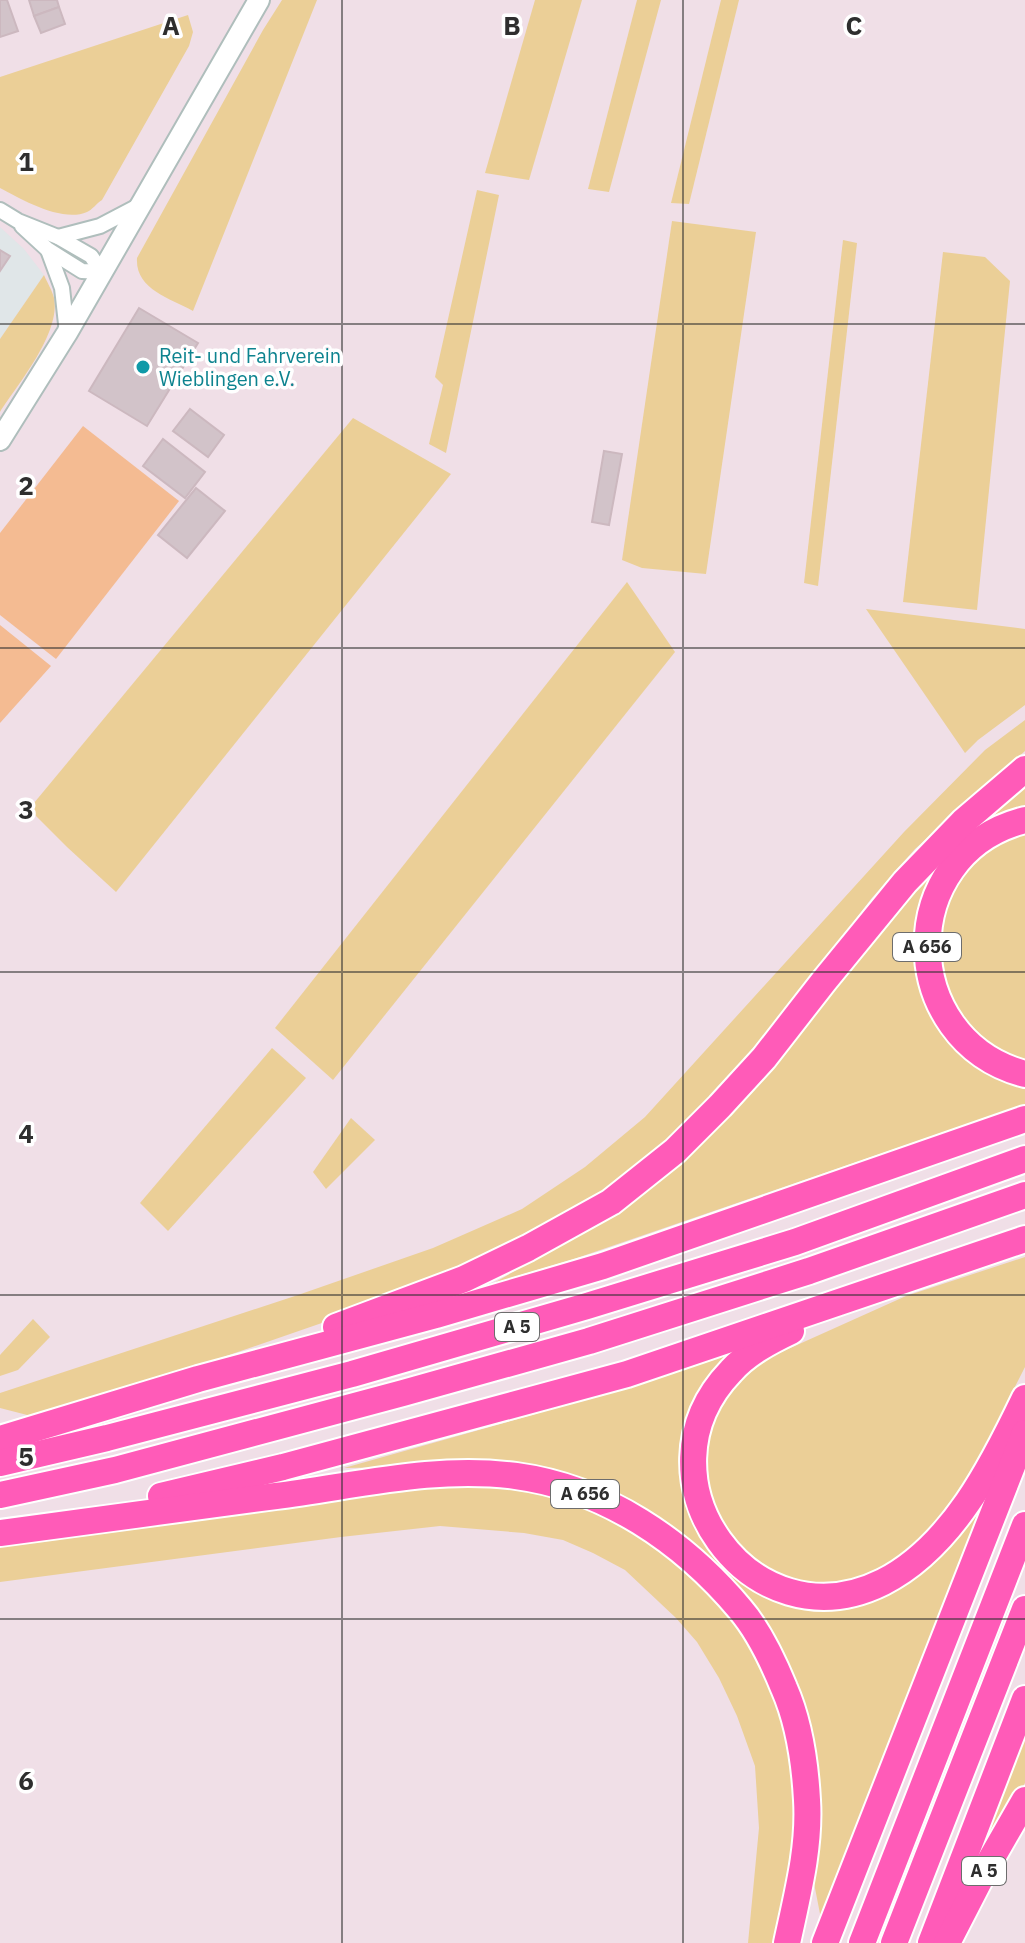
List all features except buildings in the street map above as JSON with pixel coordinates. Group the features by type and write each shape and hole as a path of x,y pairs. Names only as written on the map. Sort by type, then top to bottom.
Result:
{"highway":[{"name":"A 5","path":"198,1379 464,1279 611,1202 675,1151 720,1106 764,1058 905,882 963,822 1025,769"},
{"name":"A 656","path":"1025,820 982,839 955,866 935,899 927,956 935,994 954,1028 981,1054 1025,1074"},
{"name":"A 5","path":"0,1439 198,1379 603,1266 1025,1119"},
{"name":"A 5","path":"0,1463 352,1374 587,1306 795,1242 1025,1159"},
{"name":"A 5","path":"0,1495 115,1470 589,1341 809,1271 1025,1195"},
{"path":"11,1531 283,1467 612,1378 1025,1239"},
{"path":"877,1290 747,1356 719,1384 701,1418 693,1456 693,1476 700,1504 711,1531 736,1562 752,1574 806,1595 845,1595 882,1583 938,1540 974,1495 1025,1398"},
{"path":"825,1943 1025,1433"},
{"name":"A 656","path":"11,1531 390,1479 464,1474 516,1476 561,1486 604,1501 645,1523 678,1549 741,1610 763,1645 785,1690 800,1743 807,1801 805,1857 787,1943"},
{"path":"862,1943 1025,1525"},
{"path":"894,1943 1025,1609"},
{"path":"931,1943 1025,1699"},
{"name":"A 5","path":"947,1943 1025,1800"}],"main road":[{"path":"0,440 67,333 259,0"}],"street":[{"path":"58,237 100,226 142,203"},
{"path":"0,210 91,256 102,272"},
{"path":"18,221 47,249 82,271 102,272"},
{"path":"47,249 62,288 67,333"}],"shaded area":[{"path":"282,0 317,0 193,311 148,285 138,269 137,258"},
{"path":"535,0 582,0 529,180 485,173"},
{"path":"637,0 661,0 609,192 588,189"},
{"path":"721,0 739,0 689,204 671,203"},
{"path":"188,15 193,32 189,46 102,200 87,212 66,214 42,208 0,188 0,77"},
{"path":"477,190 499,195 446,453 429,444 443,385 435,377"},
{"path":"672,221 756,232 706,574 642,568 622,560"},
{"path":"0,227 24,249 44,275 0,339"},
{"path":"843,240 857,243 818,586 804,583"},
{"path":"943,252 985,257 1010,281 977,610 903,602"},
{"path":"44,275 54,298 51,327 36,358 0,412 0,339"},
{"path":"353,418 451,474 116,892 29,809"},
{"path":"83,426 179,501 56,659 0,615 0,533"},
{"path":"627,582 675,652 333,1080 275,1028"},
{"path":"866,609 1025,629 1025,705 965,753"},
{"path":"0,625 51,666 0,723"},
{"path":"1025,720 1025,751 915,849 871,899 798,995 731,1074 667,1141 599,1195 520,1242 342,1316 203,1364 31,1416 0,1408 0,1393 433,1248 522,1209 585,1167 645,1117 904,832 985,750"},
{"path":"1025,785 1025,1104 574,1259 494,1283 623,1208 689,1156 741,1104 833,985 938,862"},
{"path":"272,1048 306,1078 168,1231 140,1203"},
{"path":"351,1118 375,1140 326,1189 313,1172"},
{"path":"1025,1257 1025,1367 975,1466 994,1482 822,1924 813,1878 814,1768 715,1565 667,1523 614,1496 402,1467 344,1468 532,1415 737,1350 701,1394 688,1420 757,1363 906,1296"},
{"path":"33,1319 50,1337 18,1370 0,1376 0,1355"},
{"path":"419,1486 516,1490 546,1496 598,1514 668,1556 708,1593 738,1629 754,1654 777,1706 793,1780 793,1842 778,1943 748,1943 759,1828 755,1766 719,1678 697,1642 676,1618 625,1570 593,1553 563,1540 524,1533 440,1526 0,1582 0,1544"},
{"path":"1025,1730 1025,1783 980,1857 976,1856"}],"place":[{"name":"Reit- und Fahrverein Wieblingen e.V.","path":"143,367"}]}
